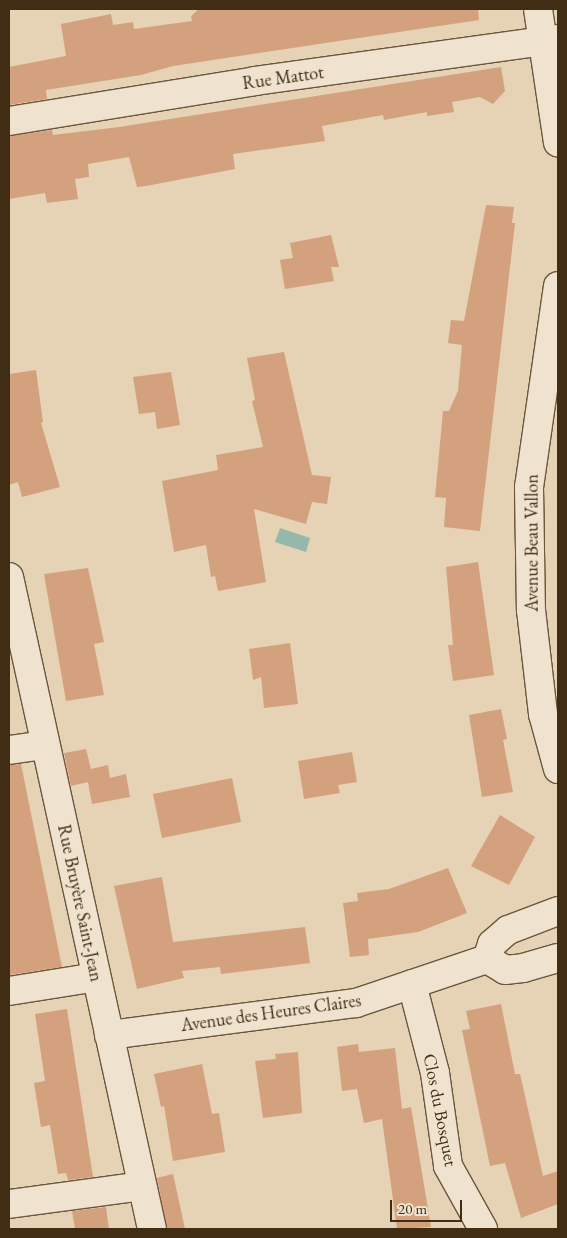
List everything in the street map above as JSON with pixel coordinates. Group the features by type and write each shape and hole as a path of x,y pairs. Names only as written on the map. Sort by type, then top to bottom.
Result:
{"street":[{"path":"538,9 550,40 558,143"},
{"name":"Rue Mattot","path":"9,122 255,82 550,40"},
{"name":"Avenue Beau Vallon","path":"558,286 556,316 529,487 531,601 543,714 558,768"},
{"name":"Rue Bruyère Saint-Jean","path":"9,577 152,1229"},
{"path":"9,750 45,745"},
{"path":"558,911 508,930 492,944 487,959 505,970 523,968 558,958"},
{"name":"Avenue des Heures Claires","path":"109,1036 356,1003 487,959"},
{"path":"9,991 96,977"},
{"name":"Clos du Bosquet","path":"412,984 435,1074 448,1166 482,1229"},
{"path":"9,1204 142,1186"}],"shaded area":[{"path":"280,528 310,538 306,552 275,542"}],"building":[{"path":"199,9 478,9 479,20 173,66 141,75 46,90 47,99 9,105 9,67 66,56 61,24 111,14 113,25 133,22 134,29 192,21 191,16"},
{"path":"501,67 505,91 493,104 480,97 452,102 454,112 427,116 427,112 384,120 383,115 322,126 325,141 233,154 235,169 146,186 137,187 129,157 88,164 89,177 75,179 78,199 47,203 45,193 9,199 9,136 52,130 53,135 119,127"},
{"path":"486,205 514,207 512,223 515,223 480,531 444,527 446,498 435,497 443,411 449,411 458,391 462,345 448,343 451,320 464,321"},
{"path":"331,235 339,267 331,267 334,281 285,289 280,260 293,258 290,243"},
{"path":"284,352 312,475 331,477 327,504 312,502 306,524 254,509 266,582 218,591 215,576 211,577 206,545 174,552 162,481 218,470 216,455 263,447 252,401 255,400 247,358"},
{"path":"36,370 43,422 41,423 60,487 22,497 18,482 9,485 9,374"},
{"path":"171,372 180,425 157,429 155,412 139,414 133,377"},
{"path":"478,562 494,675 453,681 448,645 453,645 446,567"},
{"path":"88,568 104,642 94,644 104,695 66,701 44,574"},
{"path":"290,643 298,704 264,708 261,677 253,680 249,649"},
{"path":"501,709 507,739 503,740 513,792 482,797 469,715"},
{"path":"86,749 91,769 108,765 110,778 126,774 130,797 92,804 88,782 71,786 64,753"},
{"path":"352,752 357,782 338,785 340,793 304,799 298,761"},
{"path":"21,764 62,967 9,975 9,765"},
{"path":"232,778 241,822 162,838 153,794"},
{"path":"500,815 535,837 509,885 471,866"},
{"path":"448,868 467,913 418,932 368,939 369,955 350,957 343,903 358,901 357,893 389,889"},
{"path":"162,877 173,942 305,927 310,963 221,974 220,967 182,971 184,978 137,989 114,886"},
{"path":"501,1004 515,1074 520,1074 543,1176 558,1171 558,1204 521,1218 505,1163 490,1166 462,1030 470,1029 466,1011"},
{"path":"67,1009 93,1177 68,1180 66,1173 58,1174 50,1125 41,1127 34,1083 45,1081 35,1014"},
{"path":"358,1044 359,1052 395,1048 402,1109 411,1107 431,1227 397,1229 382,1119 364,1123 357,1089 342,1091 337,1047"},
{"path":"298,1052 302,1113 263,1118 255,1061 276,1059 275,1054"},
{"path":"202,1064 212,1114 219,1113 225,1152 173,1161 164,1106 161,1107 154,1074"},
{"path":"173,1174 185,1229 167,1229 157,1178"},
{"path":"106,1207 109,1229 75,1229 72,1211"}]}
